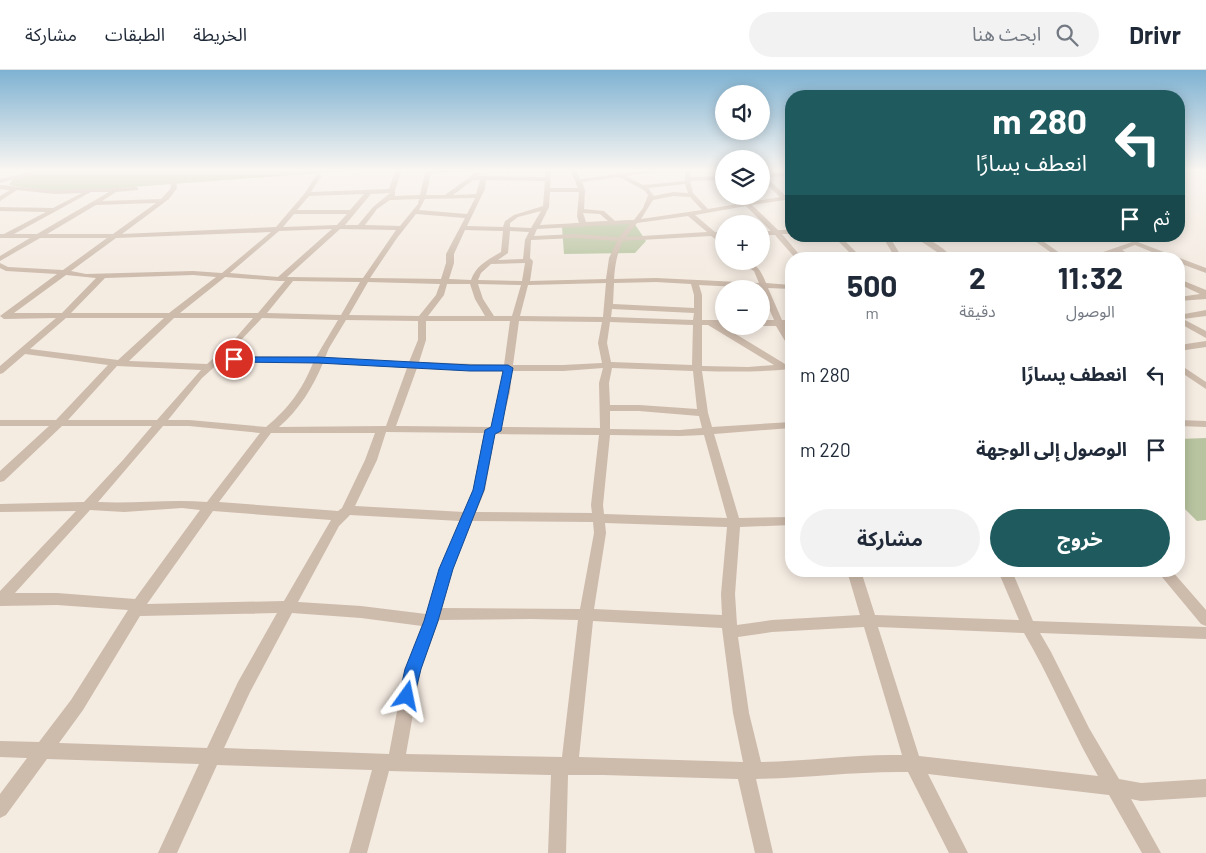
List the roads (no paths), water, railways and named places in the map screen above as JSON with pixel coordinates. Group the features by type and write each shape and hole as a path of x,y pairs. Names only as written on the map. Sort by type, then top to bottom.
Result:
{"street":[{"path":"0,217 25,206"},
{"path":"2,236 64,206"},
{"path":"89,206 37,236 0,264 6,269 102,276 163,273 225,274 285,280 524,283 611,281 715,283"},
{"path":"3,314 157,206"},
{"path":"0,478 59,423 118,363 172,315 278,230 297,206"},
{"path":"328,211 331,206"},
{"path":"0,599 88,506 162,423 208,367 236,343 260,316 285,280 357,206"},
{"path":"359,228 378,206"},
{"path":"0,809 90,685 137,607 183,541 268,430 283,418 308,387 318,360 365,280 419,206"},
{"path":"167,853 244,687 320,550 344,513 372,460 422,340 422,318 440,295 445,281 450,254 474,206"},
{"path":"581,206 584,224"},
{"path":"557,853 564,767 600,533 597,505 605,433 604,383 608,365 605,359 605,320 613,254 621,239 636,222 646,206"},
{"path":"701,206 707,211"},
{"path":"532,232 584,224 636,222 738,206"},
{"path":"749,206 794,252"},
{"path":"491,318 477,298 474,281 479,270 505,250 507,222 512,218 546,207"},
{"path":"358,853 390,762 413,669 432,618 446,569 478,490 508,368 509,345 529,261 526,258 526,251 532,232 546,207"},
{"path":"0,209 80,210"},
{"path":"581,211 602,212 614,223"},
{"path":"292,212 352,212"},
{"path":"415,212 469,216"},
{"path":"690,214 713,234"},
{"path":"2,236 115,236 337,227 401,228"},
{"path":"464,228 621,239 713,234"},
{"path":"770,232 785,232"},
{"path":"842,242 853,252"},
{"path":"925,242 941,252"},
{"path":"1041,242 1055,252"},
{"path":"1110,252 1135,243 1159,252"},
{"path":"1117,250 1121,252"},
{"path":"489,262 529,261"},
{"path":"1185,262 1206,271"},
{"path":"0,371 24,352 65,314 102,276"},
{"path":"694,282 702,318 697,368 703,413 734,522 728,594 729,627 764,853"},
{"path":"1185,284 1206,295"},
{"path":"1192,287 1206,284"},
{"path":"770,287 785,286"},
{"path":"1185,295 1190,298"},
{"path":"1185,298 1206,295"},
{"path":"770,301 778,323 785,334"},
{"path":"608,306 715,320"},
{"path":"1185,317 1206,313"},
{"path":"3,314 344,318 555,318 605,320 702,318 785,366"},
{"path":"1185,322 1204,333"},
{"path":"770,323 785,323"},
{"path":"1185,347 1206,344"},
{"path":"24,352 118,363 208,367"},
{"path":"218,359 318,360 508,368 563,368 608,365 748,370 785,367"},
{"path":"1185,370 1206,386"},
{"path":"605,408 639,408 703,413"},
{"path":"0,423 162,423 203,424 268,430 605,433 708,432 785,426"},
{"path":"1185,423 1206,424"},
{"path":"0,508 88,506 124,508 182,504 209,507 466,517 599,518 712,523 785,521"},
{"path":"856,577 892,688 914,764 959,853"},
{"path":"1008,577 1029,628 1046,657 1083,734 1152,853"},
{"path":"1169,577 1206,620"},
{"path":"0,599 50,599 137,607 289,607 432,618 531,613 655,617 729,627 869,621 1029,628 1206,632"},
{"path":"0,748 390,762 750,771 798,770 879,763 914,764 1114,787 1142,792 1206,788"}]}
